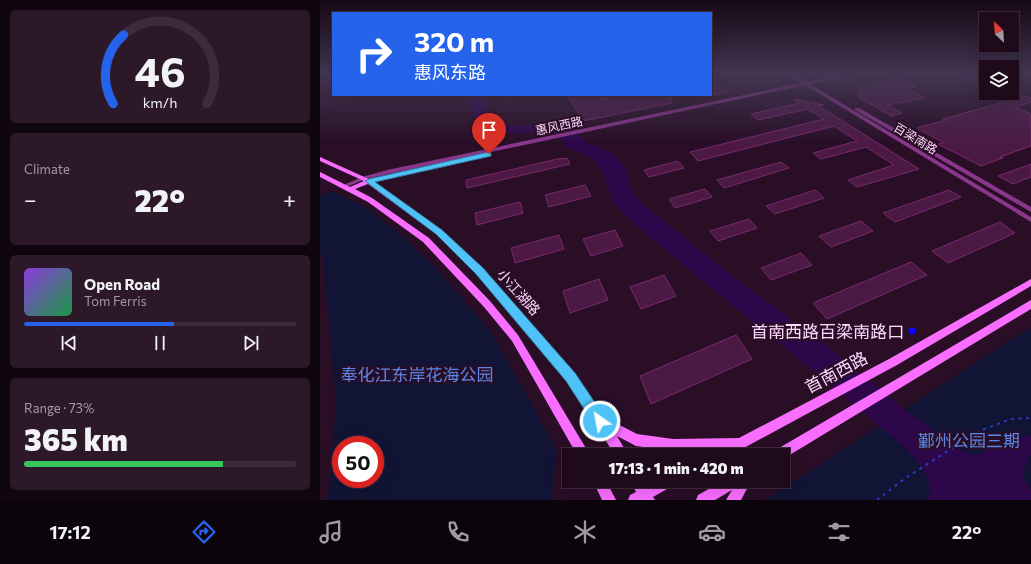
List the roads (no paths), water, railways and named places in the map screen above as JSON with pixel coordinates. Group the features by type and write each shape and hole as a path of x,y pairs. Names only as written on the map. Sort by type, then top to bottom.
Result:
{"main road":[{"name":"小江湖路","path":"320,158 367,180 439,232 479,271 571,377 617,448"},
{"path":"320,174 370,200 426,240 487,304 515,338 580,448"},
{"name":"惠风西路","path":"347,188 367,180"},
{"name":"首南西路","path":"731,448 893,362 1031,282"},
{"path":"790,448 1031,304"},
{"path":"600,421 636,440 673,445 740,443"},
{"path":"602,488 609,500"},
{"path":"639,488 642,498 658,488"},
{"path":"703,500 723,488"},
{"path":"734,500 741,488"}],"street":[{"name":"惠风西路","path":"367,180 748,97"},
{"name":"百梁南路","path":"832,97 1031,220"},
{"name":"百梁南路","path":"833,97 1031,210"}],"place":[{"name":"首南西路百梁南路口","path":"912,331"}],"park label":[{"name":"奉化江东岸花海公园","path":"417,374"},
{"name":"鄞州公园三期","path":"969,440"}]}
